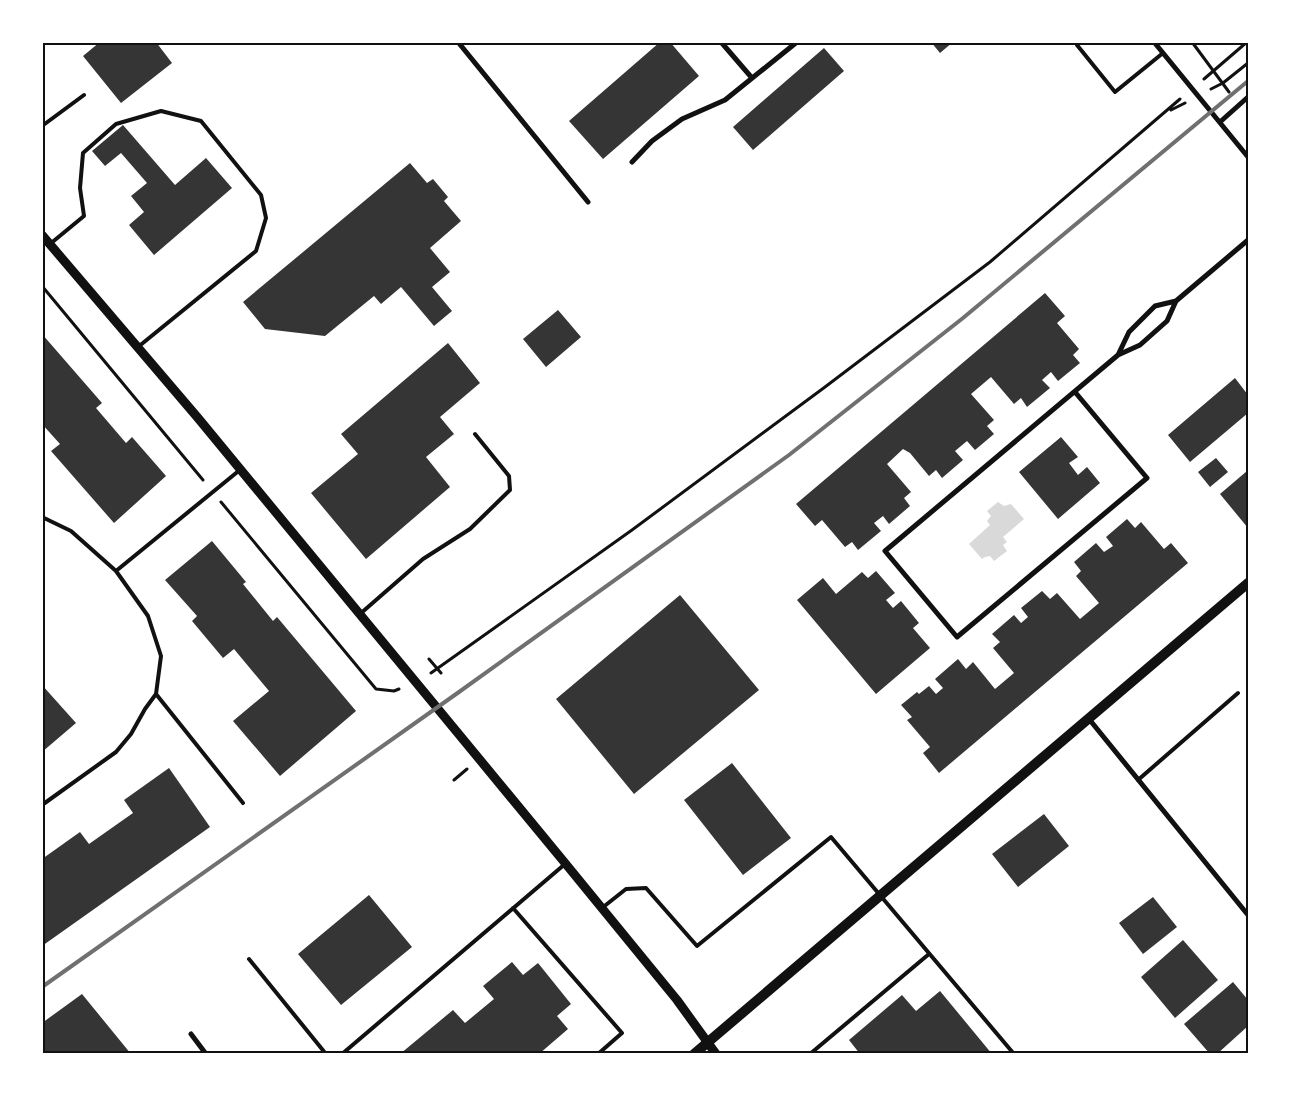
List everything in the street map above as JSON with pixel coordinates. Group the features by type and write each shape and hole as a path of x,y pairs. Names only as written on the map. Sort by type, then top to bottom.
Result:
{"main road":[{"path":"694,1054 1248,583"}],"street":[{"path":"458,42 588,202"},
{"path":"721,42 752,78"},
{"path":"632,162 652,141 682,118 725,100 796,42"},
{"path":"1154,42 1248,157"},
{"path":"1220,122 1248,97"},
{"path":"42,235 241,469 677,1000 716,1054"},
{"path":"1075,392 1147,478 957,637 885,551 1118,355 1140,344 1167,321 1176,301 1248,240"},
{"path":"1118,355 1128,332 1155,306 1176,301"},
{"path":"1089,718 1248,915"},
{"path":"190,1034 206,1054"}],"lane":[{"path":"1078,44 1115,92 1163,53"},
{"path":"42,126 84,95"},
{"path":"50,244 84,216 80,188 83,153 116,124 161,110 201,121 261,195 266,218 256,252 138,347"},
{"path":"360,614 423,559 470,529 510,490 509,476 475,434"},
{"path":"116,571 241,469"},
{"path":"42,517 71,532 116,571 148,616 160,656 156,694 131,734 116,752 42,805"},
{"path":"1138,780 1238,693"},
{"path":"156,694 242,803"},
{"path":"602,908 626,889 646,888 697,946 832,837 1014,1054"},
{"path":"342,1054 565,863"},
{"path":"513,908 622,1033 598,1054"},
{"path":"810,1054 929,954"},
{"path":"249,959 326,1054"}],"path":[{"path":"1192,42 1223,83"},
{"path":"376,689 394,691 417,683 632,530 825,388 990,262 1166,113"},
{"path":"429,659 441,673"}],"shaded area":[{"path":"998,502 1004,506 1011,504 1024,519 1003,537 1007,542 1003,545 1007,551 994,561 990,556 982,559 969,544 990,525 987,521 991,516 987,511"}],"building":[{"path":"100,42 156,42 172,63 121,103 83,56"},
{"path":"660,42 670,42 699,76 603,159 569,121"},
{"path":"931,42 953,42 940,53"},
{"path":"824,48 844,71 753,150 733,127"},
{"path":"123,125 175,185 206,158 232,188 154,255 129,225 144,212 131,196 147,183 121,153 105,166 92,151"},
{"path":"410,163 427,183 433,179 448,197 444,201 461,221 430,248 450,272 432,287 452,311 434,326 401,287 381,304 374,296 325,336 265,329 243,302"},
{"path":"1045,293 1065,316 1057,323 1079,349 1073,355 1080,363 1058,381 1051,372 1042,380 1050,388 1027,407 1021,398 1014,404 991,377 971,394 994,420 987,426 994,434 975,450 967,441 955,451 963,460 942,478 936,470 929,476 910,453 903,449 887,464 911,492 904,498 910,506 889,524 883,516 874,523 881,531 858,550 852,542 845,547 822,520 815,526 796,504"},
{"path":"558,310 581,337 546,367 523,339"},
{"path":"42,334 102,403 96,408 126,443 132,437 166,476 114,523 51,451 60,444 42,424"},
{"path":"448,343 480,383 440,417 454,434 426,457 450,487 366,559 311,493 358,454 341,434"},
{"path":"1235,378 1248,395 1248,413 1190,462 1168,435"},
{"path":"1061,437 1078,457 1069,463 1078,475 1087,467 1100,483 1058,519 1019,472"},
{"path":"1216,458 1228,472 1210,487 1198,472"},
{"path":"1247,471 1248,473 1248,528 1220,494"},
{"path":"1127,519 1135,528 1141,522 1164,549 1171,543 1188,563 939,773 923,753 930,747 907,720 912,717 901,705 917,692 919,694 929,686 936,694 943,688 935,679 958,659 966,669 973,662 995,689 1014,673 993,648 1000,642 992,634 1014,615 1021,623 1028,617 1021,608 1042,591 1050,599 1057,593 1080,619 1099,603 1076,576 1081,571 1074,562 1096,543 1104,552 1113,546 1106,537"},
{"path":"212,541 246,582 243,584 273,621 277,617 356,711 280,776 233,721 269,691 234,649 223,658 192,621 197,616 165,580"},
{"path":"876,571 895,593 886,600 893,608 901,601 919,623 913,628 930,648 876,694 797,600 823,578 836,594 862,572 868,578"},
{"path":"680,595 759,690 634,794 556,699"},
{"path":"42,685 76,723 42,752"},
{"path":"732,763 791,838 743,875 684,800"},
{"path":"169,768 210,827 42,946 42,859 80,832 89,844 133,813 124,800"},
{"path":"1044,814 1069,846 1018,887 992,854"},
{"path":"369,895 412,947 341,1005 298,954"},
{"path":"1153,897 1177,927 1143,954 1119,923"},
{"path":"1183,940 1218,980 1175,1018 1141,977"},
{"path":"512,962 523,975 538,963 571,1004 557,1016 568,1029 539,1054 400,1054 453,1010 465,1023 494,999 483,986"},
{"path":"1233,982 1248,1000 1248,1026 1217,1054 1210,1054 1184,1024"},
{"path":"940,991 992,1054 860,1054 849,1040 902,995 916,1011"},
{"path":"82,994 131,1054 42,1054 42,1023"}],"railway":[{"path":"42,987 459,692 789,455 963,318 1248,81"}]}
